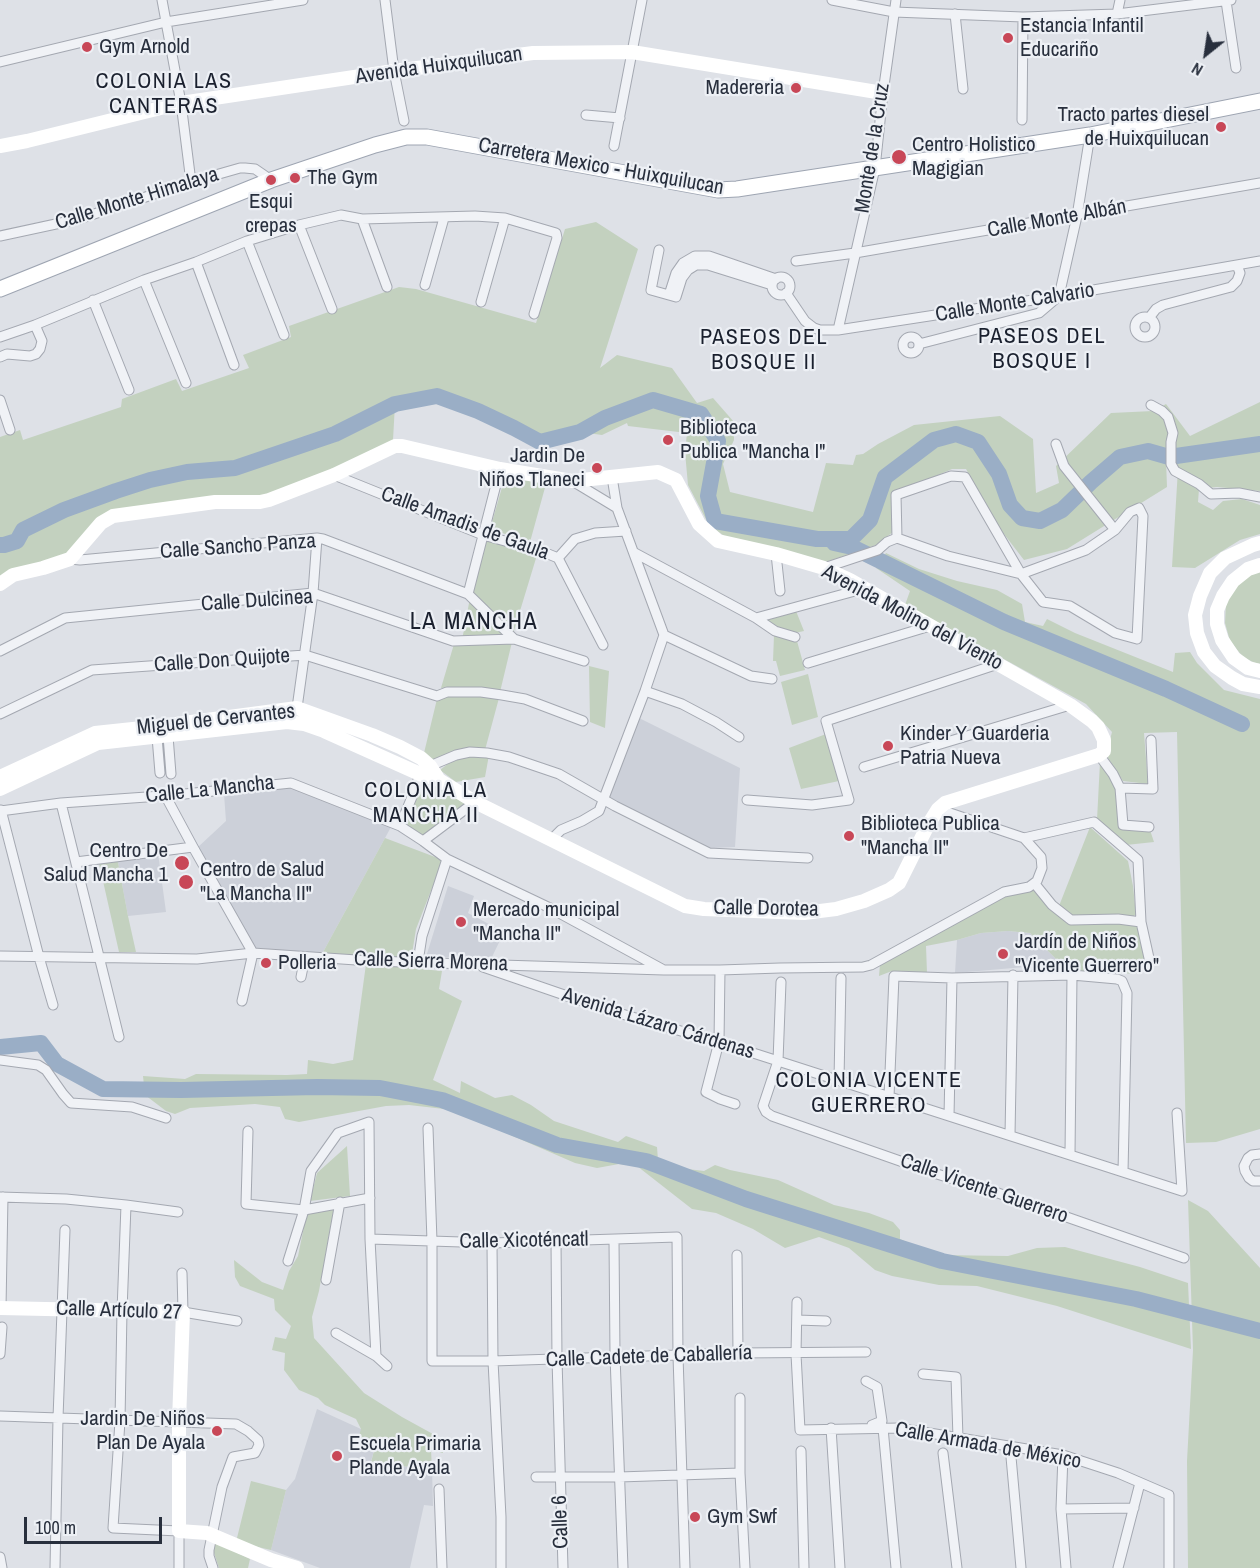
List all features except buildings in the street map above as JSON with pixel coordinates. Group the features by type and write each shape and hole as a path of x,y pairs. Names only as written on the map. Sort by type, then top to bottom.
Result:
{"main road":[{"name":"Carretera Mexico - Huixquilucan","path":"0,289 271,180 406,137 439,139 718,190 1090,135 1260,101"}],"street":[{"path":"162,0 181,103 191,182"},
{"path":"0,62 166,22 303,0"},
{"path":"385,0 394,71 404,121"},
{"path":"614,146 642,0"},
{"path":"832,0 894,12 1023,17 1117,14 1228,1 1236,68"},
{"name":"Monte de la Cruz","path":"838,330 875,168 882,93 896,0"},
{"path":"1117,14 1120,0"},
{"path":"955,14 963,89"},
{"path":"1022,120 1023,17"},
{"name":"Avenida Huixquilucan","path":"0,146 181,103 533,53 632,52 882,93"},
{"path":"585,115 620,118"},
{"path":"919,344 1039,313 1059,296 1077,216 1090,135"},
{"name":"Calle Monte Himalaya","path":"0,236 79,219 191,182 245,168 255,169 271,180"},
{"name":"Calle Monte Albán","path":"796,261 855,254 1260,183"},
{"path":"0,337 35,325 144,279 196,262 247,241 341,215 362,219 475,216 505,218 556,233 557,238 534,314"},
{"path":"425,285 444,218"},
{"path":"481,302 505,218"},
{"path":"362,219 387,287"},
{"path":"299,225 332,309"},
{"path":"247,241 284,335"},
{"path":"659,250 651,290 669,295 676,273 683,262 695,256 709,256 774,282"},
{"name":"Calle Monte Calvario","path":"786,293 805,321 814,328 838,330 1059,296 1260,261"},
{"path":"196,262 234,365"},
{"path":"1149,318 1156,309 1163,305 1231,287 1237,281 1240,273 1237,265"},
{"name":"Calle Monte Calvario","path":"782,278 788,281 789,288 786,293 776,294 773,291 774,282 782,278"},
{"path":"144,279 186,383"},
{"path":"93,300 129,390"},
{"path":"0,357 7,354 30,356 36,354 42,341 35,325"},
{"path":"0,400 10,430"},
{"path":"1151,405 1168,417 1173,433 1171,464 1175,471 1199,484 1211,494 1239,493 1260,497"},
{"path":"1056,444 1064,466 1115,530"},
{"name":"Avenida Molino del Viento","path":"70,559 102,523 113,516 215,502 269,500 334,475 395,446 500,469 572,481 654,472 676,480 699,524 718,541 777,554 838,574 1070,705 1092,721 1101,733 1104,740 1104,751 1099,755"},
{"path":"500,469 468,594 514,639 584,661"},
{"name":"Calle Amadis de Gaula","path":"334,475 483,535 558,558 575,539 595,533 626,531"},
{"path":"824,568 878,550 897,538 948,556 1021,574 1086,550 1115,530 1130,512 1139,508 1143,516 1137,639 1115,633 1070,606 1043,602 1021,574 965,477 951,476 896,495 897,538"},
{"path":"552,839 561,830 599,811 645,692 664,635 617,508 612,477"},
{"path":"572,481 617,508"},
{"path":"297,708 313,593 317,538"},
{"name":"Calle Sancho Panza","path":"70,559 80,560 317,538 468,594"},
{"path":"1260,543 1226,558 1210,573 1195,615 1197,633 1204,652 1215,666 1243,684 1260,687"},
{"path":"635,553 756,618 775,631 795,637"},
{"path":"777,554 780,591"},
{"path":"558,558 603,645"},
{"path":"0,584 13,575 70,559"},
{"path":"1260,565 1248,569 1233,581 1222,596 1217,609 1217,624 1222,640 1234,658 1248,668 1260,671"},
{"path":"756,618 866,588"},
{"name":"Calle Dulcinea","path":"0,651 65,618 313,593 453,641 514,639"},
{"path":"808,663 930,626"},
{"path":"664,635 751,676 772,679"},
{"name":"Calle Don Quijote","path":"0,714 92,670 305,655 437,696 447,692 481,692 525,699 583,721"},
{"path":"747,800 812,805 849,800 825,721 998,664"},
{"path":"645,692 682,704 739,737"},
{"path":"864,767 1070,705"},
{"name":"Miguel de Cervantes","path":"0,777 95,732 161,726 297,708 391,743 420,758 425,770"},
{"path":"0,789 98,743 287,722 304,724 425,770"},
{"path":"160,773 162,737"},
{"path":"162,737 171,774"},
{"path":"1120,788 1154,789 1151,740"},
{"path":"400,826 425,770 456,755 470,752 487,753 509,757 559,774 709,853 808,858"},
{"path":"938,809 952,800 1099,755 1120,788 1124,825 1149,827"},
{"name":"Calle Dorotea","path":"425,770 475,801 685,906 704,909 804,913 836,909 864,901 899,883 927,825 938,809"},
{"name":"Calle La Mancha","path":"1,811 61,803 291,783 400,826 447,859 550,908 664,970"},
{"path":"165,795 253,952 242,1001"},
{"path":"423,841 475,801"},
{"path":"61,803 119,1036"},
{"path":"938,809 1024,838 1041,857 1040,873 1035,884 1052,905 1071,920 1118,919 1142,922"},
{"path":"1,811 53,1005"},
{"path":"1024,838 1094,822 1138,860 1142,922 1149,958"},
{"path":"76,862 193,847"},
{"path":"418,962 422,936 447,859"},
{"name":"Calle Sierra Morena","path":"0,956 197,959 253,952 305,957 477,965 664,970 863,968 1004,891 1035,884"},
{"path":"301,977 305,957"},
{"name":"Avenida Lázaro Cárdenas","path":"477,965 608,1010 719,1042 1182,1191 1177,1113"},
{"path":"525,981 530,965"},
{"path":"720,970 719,1042 706,1092 735,1104"},
{"path":"1010,1135 1013,975"},
{"path":"1070,1154 1072,975"},
{"path":"889,1097 894,976 952,978 1072,975 1117,979 1122,981 1127,993 1123,1172"},
{"path":"839,1080 841,978"},
{"path":"950,1116 952,978"},
{"path":"778,1061 781,982"},
{"path":"0,1060 38,1065 46,1070 71,1102 132,1107 166,1118"},
{"name":"Calle Vicente Guerrero","path":"778,1061 764,1107 766,1112 772,1116 1184,1258"},
{"path":"288,1261 304,1210 311,1171 338,1133 369,1122 370,1239 376,1356"},
{"path":"428,1128 432,1241"},
{"path":"248,1131 246,1204 304,1210 370,1198"},
{"path":"1260,1154 1252,1155 1244,1166 1249,1178 1260,1181"},
{"path":"0,1309 1,1197 66,1199 178,1212"},
{"path":"326,1280 340,1202"},
{"path":"126,1205 120,1421 113,1528 207,1533 271,1560 297,1568"},
{"path":"55,1568 65,1230"},
{"name":"Calle Xicoténcatl","path":"370,1239 492,1243 677,1237 678,1356"},
{"path":"614,1240 615,1356 623,1568"},
{"name":"Calle Cadete de Caballería","path":"432,1241 432,1361 866,1352"},
{"name":"Calle 6","path":"555,1241 563,1568"},
{"path":"492,1243 493,1361 501,1516 501,1568"},
{"path":"737,1255 738,1353"},
{"path":"178,1568 182,1273"},
{"path":"796,1302 796,1354"},
{"name":"Calle Artículo 27","path":"0,1309 183,1312 237,1321"},
{"path":"797,1320 826,1321"},
{"path":"0,1354 2,1327"},
{"path":"336,1333 376,1356 387,1366"},
{"name":"Calle Armada de México","path":"796,1354 800,1430 899,1428 993,1443 1011,1443 1063,1455 1118,1473 1169,1495 1169,1568"},
{"path":"678,1356 685,1568"},
{"path":"923,1374 956,1377 958,1438"},
{"path":"866,1382 876,1387 882,1421 872,1425 872,1428"},
{"path":"740,1398 740,1473 745,1568"},
{"path":"0,1416 236,1424 258,1440 259,1445 255,1453 233,1457 222,1487 212,1536 209,1556 213,1568"},
{"path":"831,1428 840,1568"},
{"path":"883,1428 896,1568"},
{"path":"1011,1443 1021,1568"},
{"path":"801,1451 804,1568"},
{"path":"943,1453 957,1568"},
{"path":"1063,1455 1061,1509 1066,1568"},
{"path":"536,1477 740,1473"},
{"path":"1118,1568 1140,1483"},
{"path":"439,1488 442,1568"},
{"path":"1061,1509 1134,1508"},
{"path":"0,1557 2,1568"}],"shaded area":[{"path":"639,718 740,768 735,847 710,848 607,798"},
{"path":"292,787 391,827 322,954 256,948 197,848 226,821 224,794"},
{"path":"158,853 166,912 128,916 117,857"},
{"name":"Mercado municipal \"Mancha II\"","path":"448,886 474,896 468,913 504,932 492,957 426,957"},
{"name":"Jardín de Niños \"Vicente Guerrero\"","path":"1008,931 1030,933 1067,970 1025,967 955,973 957,940 981,933"},
{"path":"317,1409 361,1429 374,1451 371,1461 379,1464 432,1469 433,1506 424,1505 410,1568 320,1568 271,1550 286,1490 295,1479"}],"green space":[{"path":"596,222 638,249 600,368 617,355 672,368 697,403 713,398 734,422 734,440 723,464 730,492 813,512 826,463 853,465 856,455 863,454 914,425 1000,416 1033,439 1036,493 1059,483 1056,466 1111,413 1153,411 1166,404 1190,436 1260,402 1260,491 1217,487 1199,489 1198,502 1213,510 1223,501 1242,499 1260,505 1260,534 1240,540 1195,568 1172,567 1178,469 1176,464 1166,460 1167,487 1067,549 1024,560 997,525 966,469 952,469 893,495 893,532 876,545 826,562 727,538 709,525 688,485 685,452 687,433 628,426 627,423 602,435 580,432 540,442 478,411 437,396 395,404 393,440 312,479 261,497 108,514 66,556 0,579 0,437 20,430 23,440 121,407 122,399 176,379 182,391 249,368 243,355 291,337 289,326 399,287 416,289 536,323 565,229"},
{"path":"505,477 546,484 530,542 490,529"},
{"path":"485,539 537,555 513,634 472,593"},
{"path":"886,553 919,569 997,590 1022,604 1025,622 1043,626 1047,619 1075,633 1173,672 1175,653 1190,652 1197,663 1224,690 1260,699 1260,1129 1216,1142 1186,1143 1177,732 1144,733 1148,784 1123,781 1106,755 1112,732 1086,704 905,605 910,591 876,568"},
{"path":"1260,570 1260,664 1243,657 1230,641 1225,623 1226,603 1237,582"},
{"path":"470,598 508,637 462,640"},
{"path":"796,611 804,631 795,633 776,628 764,619"},
{"path":"774,635 797,641 805,670 780,676 776,661 773,661"},
{"path":"512,642 500,692 484,688 441,688 454,644"},
{"path":"589,666 609,671 605,728 590,722"},
{"path":"808,674 818,717 792,725 781,682"},
{"path":"448,695 499,698 485,750 430,762 424,753 437,699"},
{"path":"826,734 839,781 801,789 789,748"},
{"path":"489,755 485,777 456,782 440,770 449,763 464,757"},
{"path":"1100,762 1117,789 1122,827 1150,830 1154,842 1126,845 1097,820"},
{"path":"423,781 434,783 465,804 423,838 407,826 410,810"},
{"path":"1090,827 1128,861 1136,914 1132,918 1097,914 1072,918 1059,906"},
{"path":"385,838 443,860 416,929 411,960 322,954"},
{"path":"117,857 136,952 119,952 98,859"},
{"path":"1034,889 1069,923 1123,921 1139,925 1146,958 1136,974 1067,970 1030,933 1008,931 981,933 926,946 927,973 892,971 879,976 880,964 1008,893"},
{"path":"366,964 442,971 439,989 462,1001 433,1080 460,1093 461,1081 495,1098 512,1095 554,1121 618,1142 626,1136 657,1147 658,1160 671,1167 704,1171 715,1165 778,1180 834,1205 869,1213 893,1222 900,1230 900,1239 937,1255 1008,1256 1037,1248 1065,1247 1140,1267 1188,1283 1191,1349 1057,1306 977,1286 939,1285 892,1276 875,1270 849,1248 819,1237 785,1248 753,1229 716,1213 692,1209 637,1166 619,1164 597,1168 575,1163 453,1110 409,1105 386,1106 299,1122 285,1119 280,1107 255,1104 190,1108 175,1114 166,1111 145,1095 143,1076 185,1079 196,1074 307,1074 308,1060 333,1064 353,1060"},
{"path":"347,1146 350,1196 310,1201 317,1173"},
{"path":"1188,1200 1208,1211 1260,1268 1260,1568 1188,1568 1187,1461 1193,1350"},
{"path":"334,1207 312,1317 314,1338 364,1393 442,1439 443,1453 431,1450 432,1469 371,1462 374,1451 356,1447 361,1429 356,1419 299,1390 284,1370 285,1353 272,1350 275,1337 286,1339 291,1326 275,1310 274,1299 240,1286 235,1277 234,1260 262,1282 283,1290 289,1271 298,1256 307,1212"},
{"path":"251,1481 286,1490 271,1550 236,1542"},
{"path":"214,1541 250,1559 248,1568 219,1568 214,1553"}],"waterway":[{"path":"0,545 17,541 23,530 64,510 116,491 150,480 187,472 235,468 335,434 395,404 437,396 478,411 540,442 580,432 605,418 653,400 701,414 718,441 708,496 715,521 817,539 851,539 870,520 885,477 934,440 956,434 978,442 999,474 1010,505 1022,518 1040,521 1062,510 1120,457 1148,451 1169,457 1260,444"},
{"path":"834,543 852,547 1004,622 1166,689 1242,724"},
{"path":"0,1047 41,1043 57,1064 103,1089 380,1088 442,1100 557,1145 646,1161 746,1199 942,1261 1136,1299 1260,1331"}],"place":[{"name":"Estancia Infantil Educariño","path":"1008,38"},
{"name":"Gym Arnold","path":"87,47"},
{"name":"Madereria","path":"796,88"},
{"name":"Tracto partes diesel de Huixquilucan","path":"1221,127"},
{"name":"Centro Holistico Magigian","path":"899,157"},
{"name":"The Gym","path":"295,178"},
{"name":"Esqui crepas","path":"271,180"},
{"name":"Biblioteca Publica \"Mancha I\"","path":"668,440"},
{"name":"Jardin De Niños Tlaneci","path":"597,468"},
{"name":"Kinder Y Guarderia Patria Nueva","path":"888,746"},
{"name":"Biblioteca Publica \"Mancha II\"","path":"849,836"},
{"name":"Centro De Salud Mancha 1","path":"182,863"},
{"name":"Centro de Salud \"La Mancha II\"","path":"186,882"},
{"name":"Mercado municipal \"Mancha II\"","path":"461,922"},
{"name":"Jardín de Niños \"Vicente Guerrero\"","path":"1003,954"},
{"name":"Polleria","path":"266,963"},
{"name":"Jardin De Niños Plan De Ayala","path":"217,1431"},
{"name":"Escuela Primaria Plande Ayala","path":"337,1456"},
{"name":"Gym Swf","path":"695,1517"}],"district":[{"name":"COLONIA LAS CANTERAS","path":"164,94"},
{"name":"PASEOS DEL BOSQUE II","path":"764,350"},
{"name":"PASEOS DEL BOSQUE I","path":"1042,350"},
{"name":"LA MANCHA","path":"474,623"},
{"name":"COLONIA LA MANCHA II","path":"426,804"},
{"name":"COLONIA VICENTE GUERRERO","path":"869,1094"}]}
